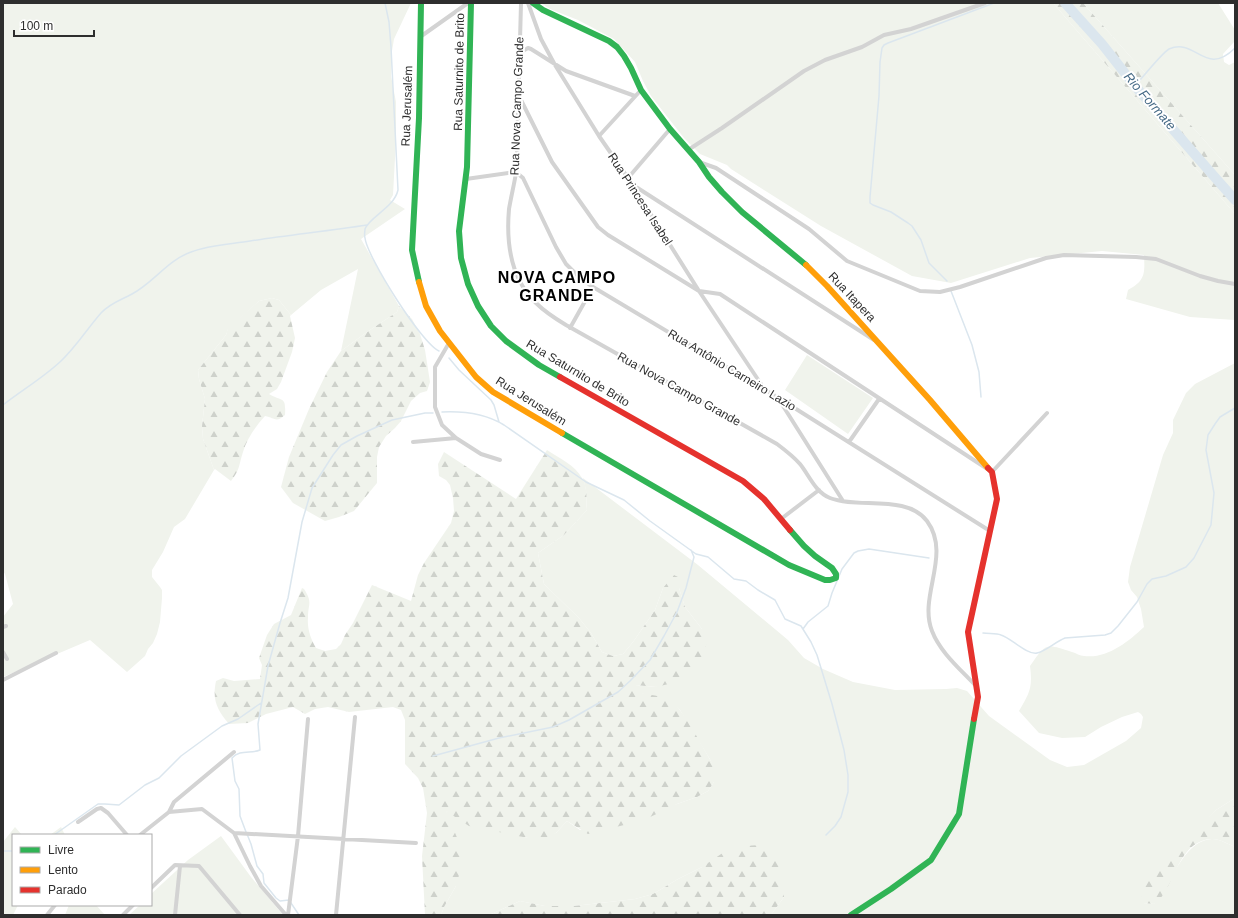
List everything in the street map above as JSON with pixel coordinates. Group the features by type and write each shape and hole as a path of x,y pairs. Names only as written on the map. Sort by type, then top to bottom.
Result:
{"street":[{"name":"Rua Jerusalém","path":"421,3 419,118 412,250 426,306 440,331 476,377 493,392 513,405 789,566 824,580 836,578"},
{"path":"420,37 468,3"},
{"name":"Rua Saturnito de Brito","path":"471,3 466,179 459,231 461,258 468,284 478,306 491,326 506,341 539,365 743,481 764,499 804,546 832,568 836,574 836,578"},
{"name":"Rua Nova Campo Grande","path":"521,3 516,172 509,210 509,234 511,255 515,271 524,288 536,303 551,316 570,328 777,444 793,456 819,490 828,497 843,501 898,506 911,509 921,514 928,522 934,534 937,548 928,608 931,630 938,645 976,685"},
{"name":"Rua Princesa Isabel","path":"528,3 541,39 555,65 599,136 628,178 699,291 764,389"},
{"name":"Rua Itapera","path":"533,3 543,10 609,41 616,47 624,56 631,68 641,90 670,130 699,162 722,192 742,212 808,267 827,286 882,346 992,472"},
{"path":"688,150 804,71 825,60 862,47 884,35 911,29 985,3"},
{"path":"519,53 525,49 531,49 566,71 635,96"},
{"path":"599,136 641,90"},
{"path":"518,96 552,162 598,228 699,291 720,294 992,472 997,499 968,632 978,697 959,814 931,860 891,889 851,915"},
{"path":"628,178 670,130"},
{"path":"699,162 716,168 803,225 847,261 920,291 940,292 960,287 1046,258 1064,256 1136,257 1156,259 1200,276 1235,284"},
{"path":"466,179 516,172"},
{"name":"Rua Antônio Carneiro Lazio","path":"516,172 524,178 556,247 566,264 579,277 593,287 778,397 990,531"},
{"path":"631,183 882,346"},
{"path":"570,328 593,287"},
{"path":"449,343 435,367 435,407 442,425 456,438 481,454 500,460"},
{"path":"778,397 843,501"},
{"path":"850,442 879,399"},
{"path":"992,472 1047,412"},
{"path":"413,442 456,438"},
{"path":"781,519 819,490"},
{"path":"3,652 8,659"},
{"path":"3,680 56,653"},
{"path":"336,915 355,717"},
{"path":"287,915 298,836 308,719"},
{"path":"141,834 169,812 174,802 234,752"},
{"path":"78,822 97,809 101,808 108,813 126,834"},
{"path":"169,812 202,809 234,833 261,886 287,915"},
{"path":"234,833 416,843"},
{"path":"152,887 175,865 199,866 240,915"},
{"path":"175,915 180,866"},
{"path":"47,915 54,906"},
{"path":"123,915 132,906"}],"green space":[{"path":"3,3 411,3 394,39 391,76 396,102 396,139 393,195 390,200 405,209 361,239 399,306 397,312 341,351 358,269 321,290 291,315 279,300 272,298 259,301 228,329 226,335 198,370 205,399 202,426 203,439 214,470 185,519 174,527 163,552 152,570 152,577 162,590 160,622 157,634 145,656 127,672 90,640 3,677 3,617 13,604 3,571"},
{"path":"541,3 1053,3 1235,214 1235,320 1190,317 1126,299 1128,290 1134,287 1143,276 1144,255 1102,251 1030,258 951,283 912,276 821,226 727,165 700,154 684,138 651,96 635,62 614,39 578,20 550,9"},
{"path":"1053,3 1083,3 1235,175 1235,214"},
{"path":"1083,3 1218,3 1235,30 1234,42 1223,54 1224,62 1229,65 1235,62 1235,175"},
{"path":"272,298 279,300 291,315 295,338 292,352 281,382 277,389 269,394 283,400 285,405 285,415 279,419 265,416 258,424 247,442 238,470 231,481 215,469 214,470 203,439 202,426 205,399 198,370 226,335 228,328 259,301"},
{"path":"399,306 412,319 420,334 425,350 430,382 427,391 420,393 411,401 401,421 386,436 379,447 377,457 377,483 354,511 325,521 293,503 281,487 289,457 309,409 327,372 341,351 397,312"},
{"path":"807,355 873,398 848,434 785,390"},
{"path":"1235,363 1235,798 1216,810 1199,827 1143,903 1154,904 1180,863 1193,847 1205,840 1215,839 1235,847 1235,915 771,915 784,897 702,867 653,894 635,899 574,906 545,906 520,901 489,915 441,915 456,886 446,811 512,834 528,838 556,833 567,821 580,830 677,804 697,797 708,791 714,782 711,761 680,710 670,700 635,692 635,685 656,687 702,629 685,607 679,588 663,588 655,610 633,642 623,654 613,656 602,652 591,633 579,618 544,584 538,553 564,535 587,510 586,490 583,478 698,565 788,640 804,658 823,669 853,682 895,690 957,688 967,691 989,716 1050,760 1067,767 1084,765 1126,741 1141,728 1143,717 1138,712 1122,717 1085,737 1062,738 1039,733 1019,711 1030,686 1030,666 1043,649 1051,646 1074,652 1082,656 1101,655 1124,644 1144,627 1137,597 1131,590 1128,582 1130,567 1163,455 1173,433 1173,420 1186,393 1195,384"},
{"path":"547,450 566,462 579,473 585,485 587,510 564,535 538,553 544,584 579,618 591,633 602,652 613,656 623,654 633,642 655,610 663,588 674,575 680,578 679,588 685,607 702,629 707,642 699,668 685,680 656,687 635,685 635,691 669,699 680,709 711,761 714,770 714,782 708,791 697,797 677,804 644,820 588,834 567,821 556,833 542,840 469,826 446,811 463,852 461,868 456,886 441,915 425,915 422,856 427,813 423,788 418,778 405,764 405,720 401,710 393,707 349,712 328,707 315,709 305,714 293,707 266,714 248,723 229,724 221,714 216,704 216,681 223,678 234,681 260,679 262,665 259,658 267,635 274,624 291,615 302,588 307,594 309,600 308,622 311,637 316,648 325,651 336,649 341,644 372,585 411,601 418,575 424,563 451,523 454,511 450,485 446,480 439,476 438,464 444,452 516,499"},
{"path":"1235,798 1235,847 1215,839 1202,841 1187,852 1181,860 1162,896 1154,904 1143,903 1141,892 1169,853 1216,810"},
{"path":"15,827 21,834 12,834 12,906 18,906 13,915 3,915 3,842"},
{"path":"61,827 64,834 51,834"},
{"path":"221,836 251,877 283,915 129,915 139,906 152,906 152,893 188,860"},
{"path":"760,845 777,860 781,874 784,897 771,915 489,915 520,901 545,906 574,906 635,899 653,894 702,867 727,850 744,846"},
{"path":"69,906 97,906 105,915 65,915"}],"waterway":[{"path":"385,3 389,22 391,47 398,190 392,202 367,225 365,229 365,237 375,263 396,299 421,333 431,345 439,351"},
{"path":"947,281 929,263 921,240 912,226 891,212 870,203 882,48 888,43 994,3"},
{"name":"Rio Formate","path":"1065,3 1102,44 1135,86 1235,200"},
{"path":"1135,86 1157,60 1169,49 1178,47 1186,48 1208,58 1216,59 1225,56 1235,48"},
{"path":"3,405 61,361 72,350 104,310 140,289 175,260 183,256 212,246 367,225"},
{"path":"951,291 972,345 979,372 981,397"},
{"path":"449,358 459,370 491,400 499,422"},
{"path":"983,633 1001,635 1033,653 1044,650 1065,638 1105,635 1111,633 1118,626 1137,602 1147,584 1152,579 1166,576 1186,567 1194,558 1211,525 1214,493 1206,450 1208,435 1220,417 1235,408"},
{"path":"442,412 474,414 490,418 504,425 586,482 624,500 650,521 696,554 708,557 734,579 746,581 775,600 785,619 801,626 817,655 844,750 848,775 848,792 841,817 826,835"},
{"path":"246,832 240,816 239,789 235,781 232,758 238,754 260,750 258,724 268,666 288,598 302,522 312,488 341,445 392,420 425,413 433,413"},
{"path":"803,629 808,622 828,606 842,569 854,553 869,549 929,558"},
{"path":"433,756 499,738 553,727 569,720 618,692 650,660 677,612 686,588 694,557 691,550"},
{"path":"55,834 98,804 119,805 145,785 159,778 181,756 222,726 238,719 261,703"},
{"path":"247,834 257,866 263,874 264,883 280,901 289,900 299,915"},
{"path":"3,851 12,851"}],"traffic: fast":[{"path":"419,282 412,250 419,118 421,3"},
{"path":"471,3 467,167 459,231 461,258 468,284 478,306 491,326 506,341 539,365 560,377"},
{"path":"533,3 543,10 609,41 617,47 631,68 641,90 670,129 699,162 722,192 742,212 806,265"},
{"path":"562,433 789,565 825,580 836,578 836,574 832,568 815,556 790,530"},
{"path":"851,915 891,889 931,860 959,814 974,719"}],"traffic: slow":[{"path":"806,265 827,286 930,400 988,468"},
{"path":"419,282 426,306 440,331 476,377 493,392 562,433"}],"traffic: jam":[{"path":"560,377 743,481 764,499 790,530"},
{"path":"974,719 978,697 968,632 997,499 992,472 988,468"}],"district":[{"name":"NOVA CAMPO GRANDE","path":"557,286"}]}
